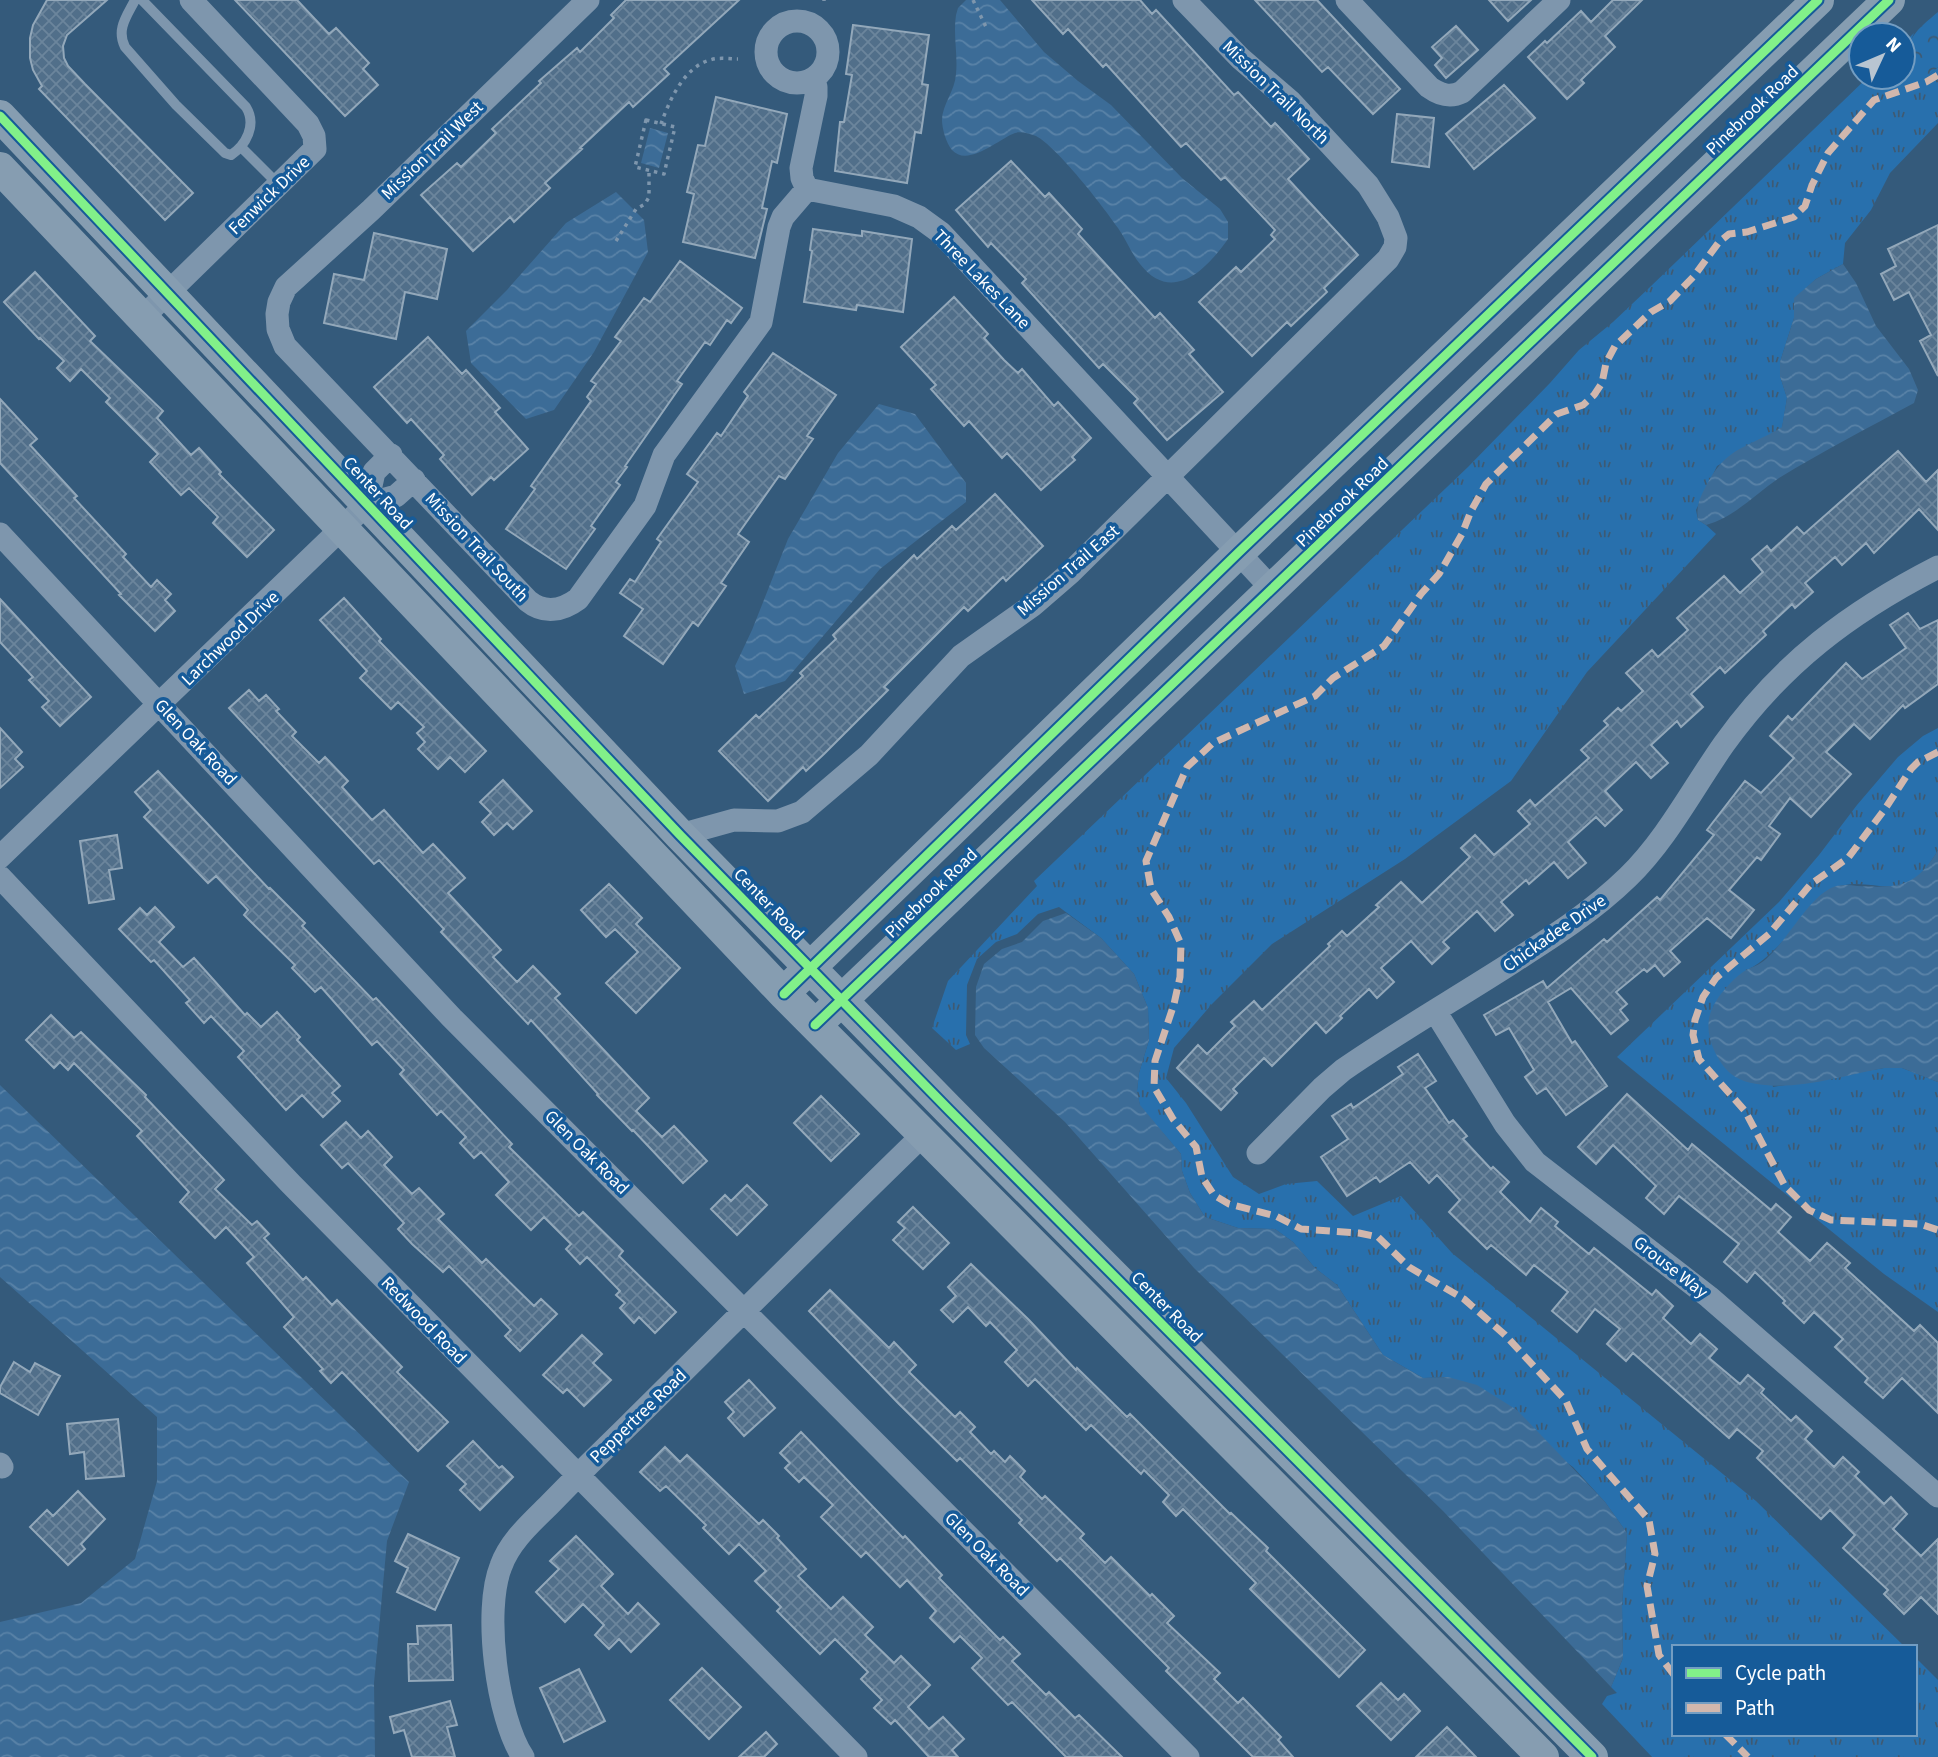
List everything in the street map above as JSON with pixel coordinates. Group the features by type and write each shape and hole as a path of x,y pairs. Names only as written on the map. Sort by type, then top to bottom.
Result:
{"street":[{"name":"Fenwick Drive","path":"141,319 315,149 314,136 308,124 191,0"},
{"name":"Mission Trail West","path":"279,302 286,287 299,273 370,210 588,0"},
{"name":"Mission Trail North","path":"1184,0 1240,58 1292,102 1368,185 1388,217 1396,238 1395,247 1388,259"},
{"path":"1347,0 1429,87 1442,95 1450,96 1462,92 1559,0"},
{"name":"Pinebrook Road","path":"784,994 1238,553 1818,0"},
{"name":"Pinebrook Road","path":"815,1025 1889,0"},
{"path":"807,189 800,168 816,96 813,79"},
{"name":"Center Road","path":"0,116 680,835 1573,1751"},
{"path":"0,168 784,994 1543,1757"},
{"name":"Mission Trail South","path":"279,302 278,329 285,346 527,601 544,610 567,607 578,599 592,582 645,506 664,455 761,322 779,227 783,217 807,189"},
{"name":"Three Lakes Lane","path":"807,189 894,206 919,217 942,233 1273,590"},
{"name":"Mission Trail East","path":"680,835 734,820 778,821 802,813 815,804 869,755 961,656 1042,597 1169,478 1388,259"},
{"path":"367,505 374,472 391,455"},
{"name":"Mission Trail South","path":"367,505 396,496 414,480"},
{"name":"Larchwood Drive","path":"0,857 367,505"},
{"name":"Glen Oak Road","path":"0,534 452,1018 1188,1757"},
{"name":"Chickadee Drive","path":"1258,1153 1343,1070 1559,933 1609,896 1650,853 1724,744 1749,711 1778,680 1808,651 1863,608 1938,567"},
{"name":"Redwood Road","path":"0,877 291,1184 856,1757"},
{"name":"Grouse Way","path":"1435,1011 1505,1124 1535,1162 1709,1297 1938,1496"},
{"name":"Peppertree Road","path":"523,1757 510,1732 502,1708 495,1656 496,1578 513,1544 577,1476 924,1134"}],"lane":[{"path":"135,0 121,27 121,38 125,47 176,105 225,153 230,155 243,148 251,123 246,107 142,0"},
{"path":"243,148 279,185"}],"path":[{"path":"973,0 986,27"},
{"path":"661,124 678,87 695,69 709,60 738,58"},
{"path":"646,120 675,127 664,174 649,170 635,167 646,120"},
{"path":"616,241 636,209 646,204 649,197 649,170"}],"green space":[{"path":"1938,12 1938,67 1929,75 1917,71 1918,30"},
{"path":"1917,64 1929,75 1938,67 1938,123 1890,173 1871,210 1845,243 1843,264 1816,279 1795,298 1794,318 1780,362 1780,376 1787,398 1782,428 1717,466 1696,510 1698,520 1716,534 1587,672 1511,781 1405,859 1272,944 1212,1004 1174,1048 1166,1078 1186,1103 1233,1177 1259,1194 1286,1184 1317,1181 1353,1216 1401,1196 1452,1253 1756,1501 1903,1645 1672,1645 1672,1736 1917,1736 1917,1659 1938,1680 1938,1757 1652,1757 1602,1704 1607,1696 1617,1693 1611,1687 1623,1658 1622,1606 1627,1533 1605,1502 1573,1467 1448,1377 1423,1378 1383,1355 1337,1285 1315,1268 1293,1242 1275,1229 1238,1228 1205,1217 1190,1193 1182,1171 1181,1154 1140,1106 1137,1091 1139,1073 1149,1040 1148,1008 1134,974 1101,938 1059,907 1038,914 1017,934 996,942 977,959 967,985 966,1035 970,1044 956,1050 932,1028 948,981 1037,886 1034,881 1468,467 1579,350 1649,288 1853,91 1917,91"},
{"path":"1938,728 1938,850 1925,870 1912,881 1899,886 1845,885 1825,892 1776,948 1744,972 1773,1087 1884,1068 1902,1068 1938,1082 1938,1312 1884,1274 1617,1057 1779,902 1898,757 1923,736"}],"water":[{"path":"966,0 1000,0 1044,52 1111,105 1182,178 1220,209 1228,222 1228,239 1199,271 1176,282 1164,282 1152,276 1137,260 1118,228 1079,178 1056,152 1036,136 1015,133 984,150 966,156 952,150 942,120 956,74 956,15 958,8"},
{"path":"650,128 668,133 659,168 641,163"},
{"path":"616,192 644,220 648,252 594,352 554,410 526,419 471,363 466,331 507,290 566,223"},
{"path":"1843,264 1856,283 1876,326 1909,369 1918,390 1914,403 1796,468 1770,484 1736,511 1706,525 1698,520 1698,504 1720,464 1737,450 1782,427 1787,398 1780,376 1780,362 1794,318 1794,298 1816,279"},
{"path":"879,404 915,414 966,483 966,502 880,569 785,681 744,694 735,666 788,539 838,453"},
{"path":"1938,850 1938,1082 1902,1068 1884,1068 1821,1081 1773,1086 1742,1080 1731,1073 1714,1050 1708,1024 1715,1004 1730,984 1743,972 1766,959 1813,902 1831,888 1844,885 1883,887 1904,883 1922,872"},
{"path":"1066,913 1101,938 1134,974 1148,1008 1149,1040 1139,1073 1137,1091 1140,1105 1181,1154 1182,1171 1190,1193 1205,1217 1238,1228 1275,1229 1293,1242 1315,1268 1337,1285 1383,1355 1423,1378 1448,1377 1477,1385 1517,1410 1605,1502 1627,1533 1622,1606 1623,1658 1611,1687 1443,1511 1194,1268 1065,1122 984,1048 975,1035 976,987 984,964 1002,949 1022,942 1043,921"},
{"path":"0,1085 409,1482 387,1541 374,1683 375,1757 0,1757 0,1622 81,1603 135,1559 157,1481 157,1417 0,1277"}],"building":[{"path":"47,0 107,0 67,35 63,46 64,58 85,84 193,193 165,220 39,89 42,86 30,58 30,38 33,25"},
{"path":"235,0 297,0 329,34 336,28 369,63 363,69 378,85 345,116"},
{"path":"626,0 739,0 664,69 669,74 633,107 629,102 580,148 582,149 545,183 550,188 514,222 510,217 473,251 421,195 457,163 461,167 496,133 492,129 541,83 539,81 577,48 580,52 614,18 611,15"},
{"path":"1032,0 1140,0 1152,14 1156,10 1234,95 1238,92 1271,127 1275,123 1309,159 1288,179 1358,255 1324,288 1327,292 1291,326 1287,322 1252,356 1199,302 1236,267 1241,272 1275,239 1271,235 1275,230 1225,177 1221,180 1186,143 1181,147 1106,64 1103,67 1068,29 1063,34"},
{"path":"1255,0 1317,0 1400,89 1373,114 1328,67 1322,72"},
{"path":"1489,0 1531,0 1508,21"},
{"path":"1613,0 1642,0 1605,36 1615,47 1581,80 1584,83 1567,99 1528,57 1581,11 1591,22"},
{"path":"853,25 929,35 922,84 928,85 921,133 915,132 907,183 835,171 840,122 844,122 852,75 846,74"},
{"path":"1456,26 1478,50 1446,78 1435,65 1442,58 1432,47"},
{"path":"1504,85 1535,118 1474,169 1446,134"},
{"path":"716,97 787,114 777,163 772,161 762,208 767,209 755,258 683,242 694,194 687,192 698,145 705,146"},
{"path":"1397,114 1434,118 1429,167 1392,162"},
{"path":"1011,161 1045,197 1049,193 1082,229 1078,234 1155,318 1160,313 1194,350 1189,354 1223,392 1167,440 1134,403 1138,399 1103,364 1099,368 1022,283 1026,279 991,243 988,247 956,210"},
{"path":"1938,225 1938,376 1920,341 1931,335 1909,292 1894,300 1881,274 1896,266 1888,249"},
{"path":"813,229 862,236 862,231 912,239 903,312 857,305 856,310 804,302"},
{"path":"374,233 447,249 437,299 405,292 396,339 324,323 334,274 364,280"},
{"path":"680,261 742,308 731,323 727,320 710,345 705,342 677,381 682,384 625,466 627,467 616,482 620,485 591,526 595,529 566,569 506,529 535,489 531,486 591,401 587,397 596,384 591,381 621,341 615,337 644,298 650,302"},
{"path":"35,272 95,336 90,341 163,411 157,418 191,455 199,448 221,472 219,474 274,530 247,557 213,523 218,517 189,488 181,495 150,462 158,454 106,402 110,398 81,369 70,381 57,368 64,361 4,302"},
{"path":"954,297 988,334 984,338 1004,360 1018,373 1022,369 1054,406 1058,402 1091,438 1072,457 1075,460 1041,490 1007,453 1002,458 969,421 964,426 931,389 936,385 901,347"},
{"path":"428,337 462,374 466,370 500,408 495,412 528,449 494,480 491,477 472,495 440,459 444,455 411,419 407,423 374,387"},
{"path":"773,353 836,395 807,436 813,439 785,479 779,476 738,534 749,542 721,583 726,586 698,626 693,622 663,664 624,636 643,609 620,593 630,579 635,582 661,542 657,539 698,482 687,474 717,433 721,436 748,396 744,392"},
{"path":"0,399 37,439 30,445 126,554 123,557 151,587 157,580 171,594 165,600 175,611 155,631 0,463"},
{"path":"1898,451 1926,482 1938,470 1938,530 1919,509 1874,553 1866,543 1842,565 1835,557 1805,583 1813,592 1795,608 1792,604 1763,631 1766,635 1725,673 1720,667 1691,694 1703,707 1681,727 1677,721 1651,745 1668,763 1651,778 1636,762 1605,791 1622,810 1605,826 1596,817 1568,842 1586,863 1568,878 1554,862 1529,884 1526,880 1501,902 1513,915 1495,931 1477,911 1443,942 1449,948 1432,964 1411,941 1381,968 1394,982 1377,998 1369,989 1326,1033 1316,1022 1272,1066 1264,1058 1233,1089 1237,1093 1221,1110 1177,1068 1198,1045 1207,1054 1235,1026 1231,1022 1254,1001 1262,1010 1330,946 1328,944 1342,931 1347,936 1379,907 1376,905 1401,882 1422,903 1470,857 1461,848 1475,835 1494,855 1530,824 1518,811 1530,800 1535,806 1589,758 1581,750 1608,725 1604,721 1618,708 1621,711 1643,691 1626,673 1652,650 1658,657 1688,630 1677,618 1724,576 1740,593 1763,572 1752,559 1767,546 1771,551 1797,527 1804,534"},
{"path":"995,494 1043,546 1006,581 1003,577 968,611 964,607 884,687 888,690 824,754 806,771 803,767 768,801 719,751 756,715 759,718 803,676 800,673 836,639 833,635 914,555 917,559 952,526 956,530"},
{"path":"344,598 381,639 379,641 486,751 465,772 450,757 438,769 418,749 425,742 417,733 424,727 398,702 391,709 360,678 367,671 320,620"},
{"path":"0,599 91,697 60,726 42,707 49,701 29,680 33,677 0,642"},
{"path":"1908,613 1920,629 1938,620 1938,684 1905,708 1903,705 1870,739 1854,724 1826,752 1851,774 1811,817 1790,798 1769,826 1780,834 1761,860 1757,857 1729,890 1754,910 1731,938 1707,918 1670,951 1680,962 1664,976 1655,965 1647,972 1644,969 1616,992 1627,1004 1620,1010 1628,1020 1611,1034 1571,988 1548,1002 1572,1043 1575,1041 1607,1086 1566,1115 1546,1088 1537,1094 1525,1077 1534,1070 1509,1028 1496,1035 1484,1015 1543,981 1547,988 1604,939 1607,942 1657,897 1660,900 1714,835 1707,830 1745,781 1761,793 1794,758 1770,736 1788,716 1792,720 1846,663 1862,679 1906,648 1890,625"},
{"path":"249,690 259,701 266,695 279,709 276,711 296,732 292,736 319,763 325,757 348,781 342,787 372,820 384,810 423,853 433,844 465,878 448,893 501,950 493,957 517,982 533,966 560,994 555,998 649,1098 636,1111 662,1137 674,1126 707,1161 683,1183 632,1131 531,1020 528,1024 441,932 444,929 379,860 374,864 229,708"},
{"path":"0,728 22,752 15,759 23,767 0,788"},
{"path":"158,771 269,889 305,923 302,926 373,1000 376,998 512,1144 509,1147 579,1216 583,1212 623,1251 619,1256 676,1312 655,1333 639,1317 634,1323 620,1308 625,1303 616,1295 620,1291 587,1257 580,1264 566,1249 571,1244 544,1217 531,1230 496,1195 509,1182 481,1152 474,1158 460,1143 466,1137 441,1111 437,1115 400,1074 404,1070 377,1041 372,1045 321,987 315,992 292,968 295,965 244,915 248,910 216,876 208,883 144,817 151,810 135,792"},
{"path":"503,780 532,811 513,829 507,823 494,835 482,822 491,813 480,802"},
{"path":"117,835 122,868 109,870 114,899 89,903 80,841"},
{"path":"609,884 642,918 636,924 680,968 636,1013 606,983 638,952 615,929 606,937 581,910"},
{"path":"155,907 174,927 159,942 183,967 194,958 245,1015 247,1013 261,1027 277,1012 300,1037 297,1040 340,1086 332,1093 340,1101 323,1117 302,1095 286,1110 238,1057 244,1051 211,1016 204,1023 186,1003 190,1000 154,960 151,962 119,929 140,908 147,915"},
{"path":"51,1015 74,1038 81,1032 146,1095 224,1180 215,1189 252,1225 257,1221 269,1234 264,1238 303,1280 306,1277 332,1305 337,1300 402,1367 397,1372 448,1422 418,1451 342,1372 331,1383 320,1371 323,1369 284,1327 294,1317 247,1263 254,1257 226,1227 215,1238 180,1202 189,1192 137,1136 142,1131 74,1063 68,1070 60,1062 54,1068 26,1040"},
{"path":"1418,1054 1436,1081 1425,1088 1449,1123 1453,1120 1467,1136 1463,1139 1491,1169 1493,1167 1509,1182 1500,1192 1530,1222 1541,1208 1558,1222 1555,1226 1589,1254 1594,1248 1652,1295 1656,1290 1673,1306 1663,1318 1691,1344 1700,1334 1717,1349 1709,1358 1740,1384 1748,1375 1764,1389 1761,1393 1791,1421 1796,1416 1812,1431 1805,1439 1834,1467 1843,1457 1859,1472 1855,1476 1884,1504 1891,1497 1907,1514 1893,1529 1921,1556 1938,1539 1938,1614 1921,1597 1904,1614 1884,1594 1888,1590 1843,1548 1855,1535 1830,1510 1821,1519 1757,1458 1763,1451 1737,1429 1729,1438 1633,1353 1626,1361 1607,1344 1620,1329 1595,1309 1577,1332 1552,1311 1568,1292 1534,1265 1526,1275 1491,1245 1487,1249 1449,1212 1460,1200 1437,1175 1429,1183 1410,1162 1380,1182 1376,1177 1347,1196 1321,1157 1348,1139 1332,1116 1351,1104 1353,1108 1403,1074 1398,1067"},
{"path":"1627,1094 1688,1150 1692,1144 1771,1210 1776,1204 1791,1217 1778,1232 1810,1261 1827,1243 1850,1263 1845,1268 1914,1331 1920,1325 1938,1343 1938,1413 1902,1378 1883,1398 1865,1382 1868,1378 1835,1347 1843,1339 1814,1312 1804,1323 1755,1272 1747,1282 1724,1262 1739,1244 1679,1196 1664,1214 1646,1198 1656,1186 1613,1145 1596,1164 1578,1147"},
{"path":"821,1096 859,1134 831,1161 794,1123"},
{"path":"346,1122 361,1138 368,1131 392,1157 384,1165 412,1194 419,1188 444,1214 438,1219 482,1263 486,1259 534,1306 541,1299 557,1314 520,1351 505,1336 511,1330 490,1308 449,1266 443,1272 412,1244 398,1229 404,1223 348,1163 342,1168 321,1145"},
{"path":"747,1185 767,1205 737,1235 711,1209 725,1195 731,1201"},
{"path":"913,1207 949,1243 923,1269 893,1240 905,1228 898,1222"},
{"path":"971,1264 1076,1370 1077,1368 1127,1417 1130,1414 1268,1548 1266,1551 1365,1650 1339,1677 1250,1589 1256,1583 1183,1509 1176,1516 1163,1502 1169,1495 1144,1470 1141,1474 1091,1425 1086,1430 1035,1379 1028,1386 1005,1362 1017,1350 990,1322 986,1326 968,1307 953,1322 941,1310 956,1296 948,1287"},
{"path":"830,1290 889,1348 894,1342 916,1365 909,1372 955,1417 960,1412 975,1427 970,1432 991,1454 994,1451 1005,1462 1010,1456 1025,1471 1020,1477 1042,1499 1045,1496 1084,1534 1080,1538 1105,1563 1111,1557 1174,1616 1167,1623 1220,1673 1214,1679 1238,1703 1243,1698 1281,1737 1278,1740 1293,1757 1253,1757 1166,1671 1169,1668 1060,1558 1057,1561 1019,1523 1022,1520 960,1458 957,1461 899,1404 809,1311"},
{"path":"582,1335 602,1354 593,1363 611,1380 584,1406 567,1389 563,1393 543,1375"},
{"path":"14,1362 30,1372 35,1363 60,1376 38,1415 0,1393 0,1387"},
{"path":"749,1380 775,1408 744,1436 728,1418 734,1412 725,1402"},
{"path":"118,1419 124,1476 86,1479 84,1452 70,1454 67,1424"},
{"path":"801,1432 903,1538 905,1536 942,1575 939,1578 1000,1640 1003,1637 1020,1654 1012,1661 1046,1695 1049,1692 1075,1718 1079,1715 1122,1757 1066,1757 1012,1702 1008,1705 972,1668 982,1658 960,1636 954,1642 930,1618 936,1611 907,1580 900,1587 866,1552 861,1557 821,1517 833,1505 804,1477 799,1482 785,1468 790,1463 780,1453"},
{"path":"473,1441 499,1468 502,1466 513,1477 480,1510 460,1490 466,1484 447,1466"},
{"path":"665,1447 680,1462 687,1455 759,1524 763,1520 806,1569 798,1576 831,1609 843,1597 873,1627 865,1635 894,1663 901,1656 930,1685 908,1707 929,1729 943,1717 964,1739 952,1750 958,1757 929,1757 895,1720 891,1724 874,1708 882,1700 861,1679 868,1672 835,1639 820,1654 777,1611 781,1607 755,1581 766,1571 739,1544 729,1554 703,1528 706,1525 666,1486 660,1491 640,1472"},
{"path":"78,1491 105,1519 81,1544 85,1549 68,1565 30,1527 47,1510 53,1516"},
{"path":"408,1534 459,1558 435,1610 397,1592 408,1568 395,1561"},
{"path":"576,1536 613,1574 601,1586 628,1614 638,1603 659,1624 631,1652 619,1639 609,1649 595,1635 604,1625 583,1604 565,1622 536,1592 559,1569 550,1561"},
{"path":"451,1625 453,1680 409,1681 408,1644 418,1644 417,1626"},
{"path":"702,1668 741,1707 709,1739 670,1700"},
{"path":"579,1669 605,1721 564,1742 540,1688"},
{"path":"1381,1683 1398,1700 1404,1694 1420,1711 1391,1740 1357,1706"},
{"path":"450,1701 457,1725 447,1727 455,1757 412,1757 404,1730 394,1733 390,1717"},
{"path":"1447,1727 1476,1757 1416,1757"},
{"path":"766,1732 777,1744 764,1757 739,1757"}],"marked path":[{"path":"1672,1672 1659,1655 1647,1586 1655,1554 1649,1520 1587,1449 1566,1401 1505,1335 1464,1299 1409,1267 1378,1237 1301,1229 1276,1216 1229,1204 1214,1195 1202,1177 1196,1147 1173,1119 1154,1087 1155,1061 1180,977 1181,944 1169,917 1151,889 1146,861 1187,767 1213,743 1315,696 1333,678 1384,646 1421,594 1439,574 1486,484 1557,414 1583,405 1594,395 1602,383 1606,363 1615,346 1651,312 1670,301 1694,276 1719,242 1729,234 1747,232 1794,217 1805,206 1828,153 1874,100 1926,82 1938,75"},
{"path":"1938,752 1918,762 1911,769 1848,858 1811,884 1769,934 1716,978 1703,997 1693,1035 1699,1059 1745,1111 1785,1186 1809,1210 1831,1220 1920,1224 1938,1230"},
{"path":"1727,1736 1748,1757"}],"cycle path":[{"path":"784,994 1238,553 1818,0"},
{"path":"815,1025 1889,0"},
{"path":"0,116 680,835 949,1110 1592,1757"}]}
